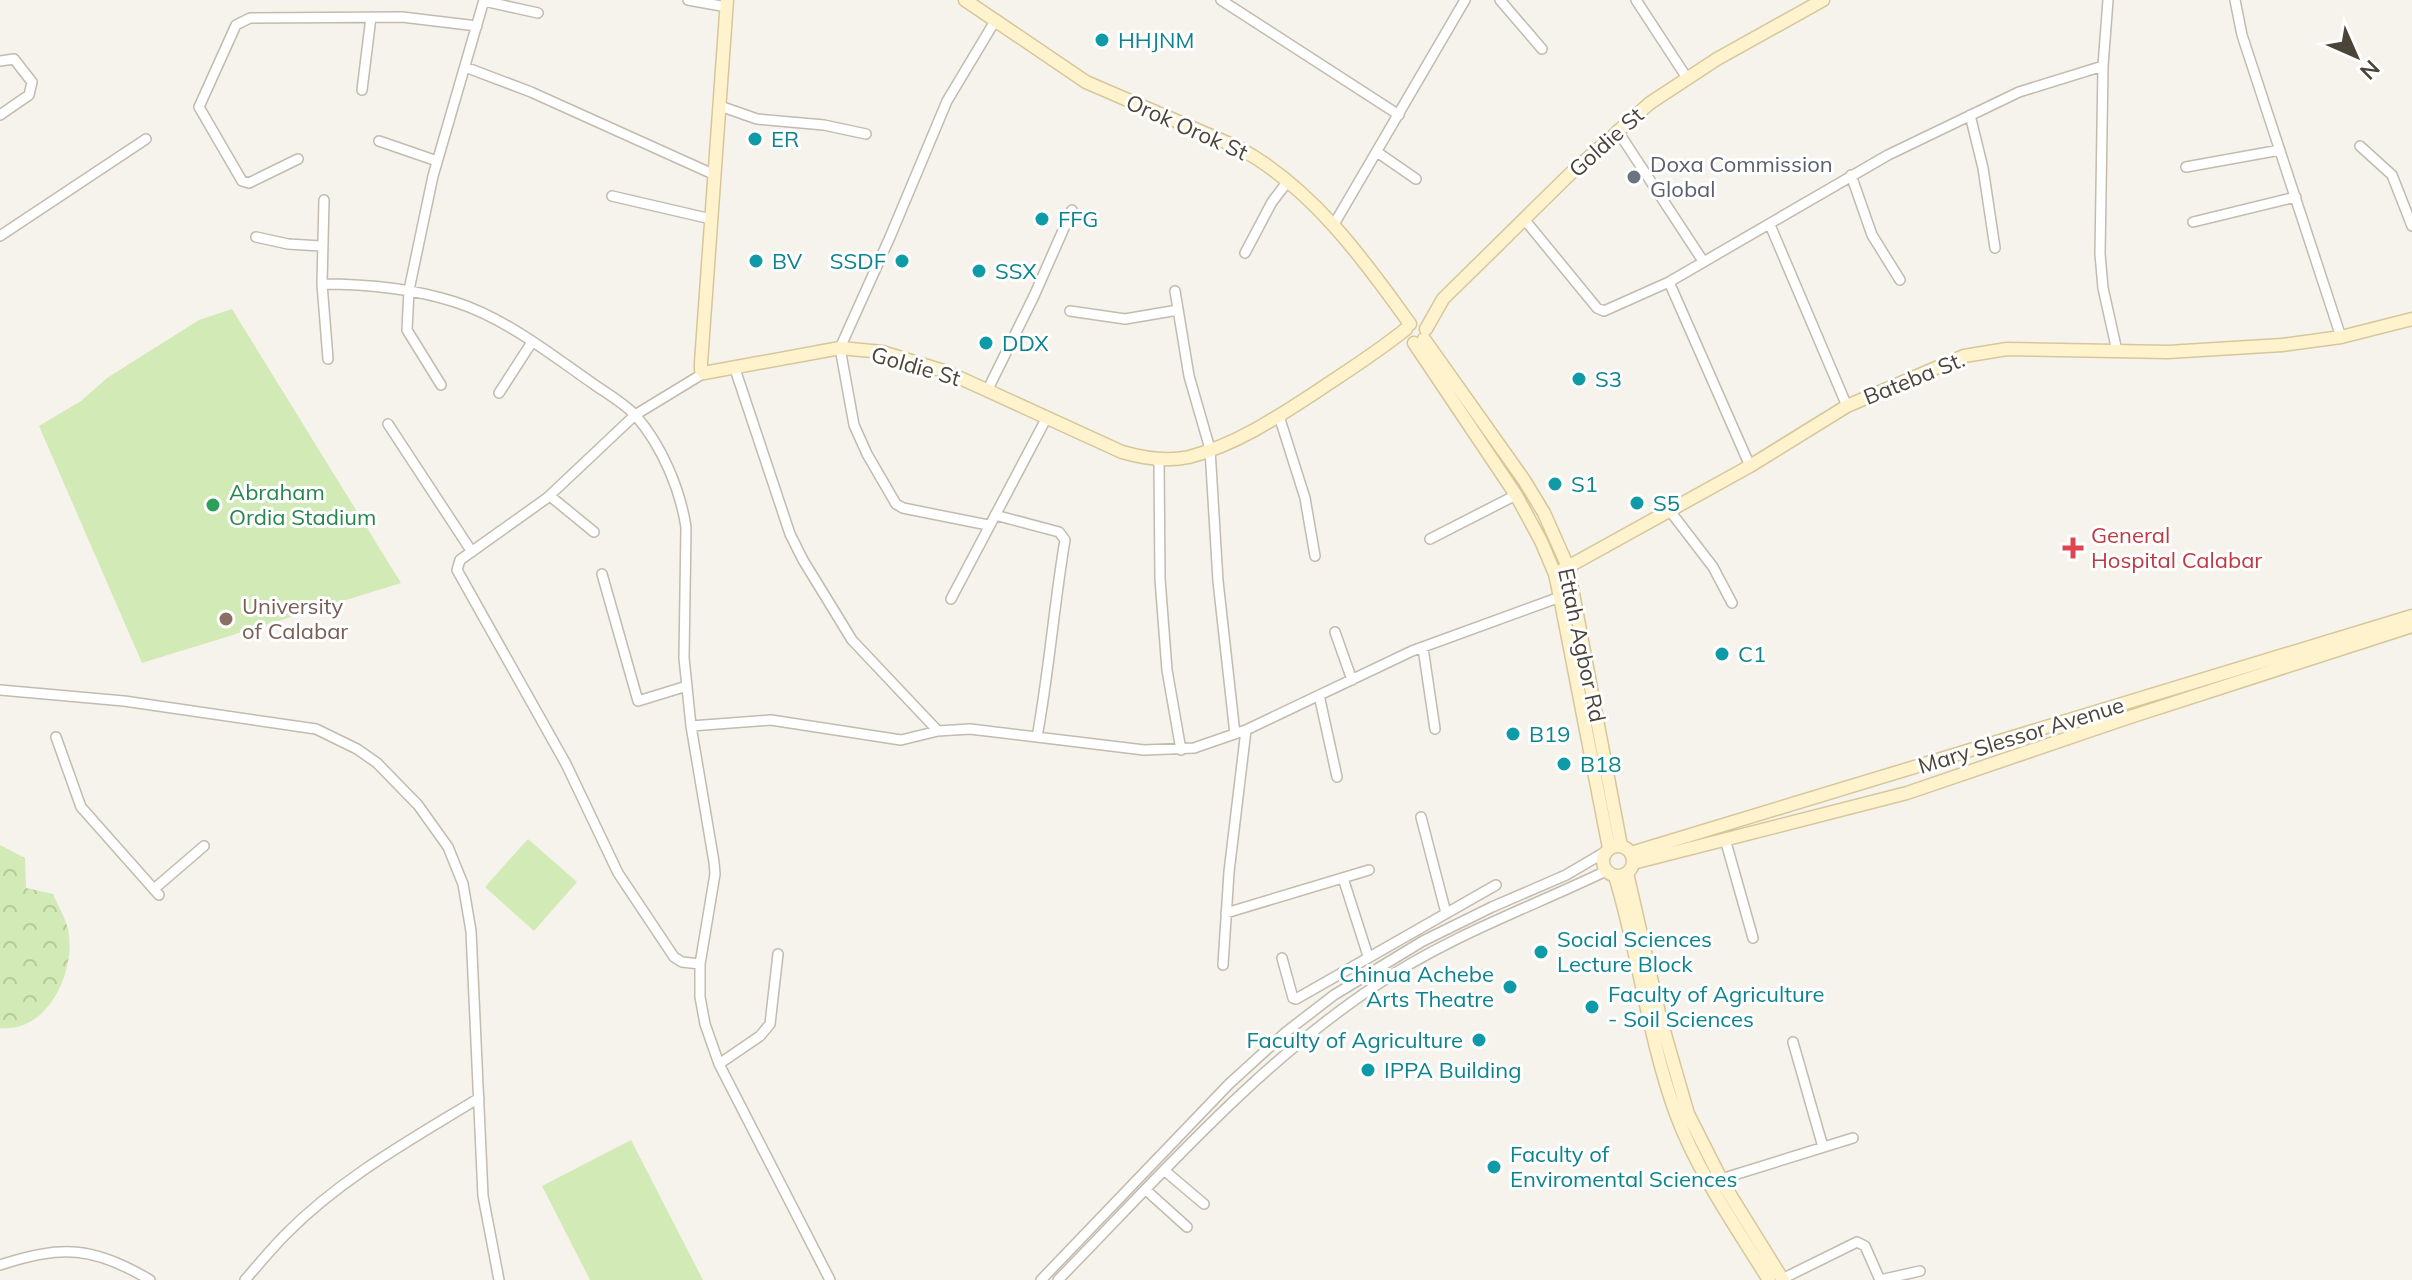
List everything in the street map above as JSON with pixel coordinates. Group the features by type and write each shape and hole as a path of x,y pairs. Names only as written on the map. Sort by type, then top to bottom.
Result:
{"main road":[{"name":"Orok Orok St","path":"965,0 1086,82 1261,160 1288,181 1333,226 1415,332"},
{"name":"Goldie St","path":"704,373 840,348 882,352 917,361 988,389 1046,419 1122,452 1159,459 1187,457 1248,434 1384,347 1415,332 1443,299 1524,219 1617,130 1650,103 1687,78 1823,0"},
{"path":"704,373 701,363 727,4"},
{"name":"Bateba St.","path":"1555,574 1750,466 1847,406 1946,362 2007,349 2193,351 2282,345 2341,337 2412,319"},
{"name":"Ettah Agbor Rd","path":"1415,332 1516,495 1555,574 1618,860"},
{"name":"Ettah Agbor Rd","path":"1415,332 1524,480 1544,513 1568,567 1618,860"},
{"name":"Mary Slessor Avenue","path":"1618,860 2412,616"},
{"name":"Mary Slessor Avenue","path":"1618,860 1725,839 1907,793 2412,626"},
{"path":"1618,860 1677,1085 1692,1125 1778,1280"},
{"path":"1618,860 1642,991 1676,1114 1700,1165 1778,1280"}],"street":[{"path":"441,385 407,330 409,290 437,161 484,0 538,13"},
{"path":"688,0 727,4"},
{"path":"1221,0 1399,115"},
{"path":"1333,226 1465,0"},
{"path":"1500,0 1542,49"},
{"path":"1636,0 1687,78"},
{"path":"2108,0 2103,66 2100,254 2105,299 2117,351"},
{"path":"2235,0 2242,35 2341,337"},
{"path":"362,90 371,17"},
{"path":"298,159 245,183 199,107 231,31 241,20 402,17 477,26"},
{"path":"988,525 896,504 854,425 840,348 947,101 995,21"},
{"path":"0,61 14,59 32,82 29,95 0,115"},
{"path":"1524,219 1604,311 1669,282 1851,175 1970,115 2041,84 2103,66"},
{"path":"465,67 531,92 715,175"},
{"path":"720,106 757,119 824,125 866,134"},
{"path":"1970,115 1983,168 1995,248"},
{"path":"1617,130 1703,261"},
{"path":"0,236 146,139"},
{"path":"379,141 437,161"},
{"path":"2360,146 2392,175 2412,226"},
{"path":"2186,167 2280,150"},
{"path":"1377,152 1416,179"},
{"path":"1851,175 1872,235 1900,280"},
{"path":"1245,253 1272,202 1288,181"},
{"path":"612,196 711,219"},
{"path":"2193,222 2296,197"},
{"path":"324,200 321,246 328,359"},
{"path":"988,389 1072,210"},
{"path":"1770,225 1847,406"},
{"path":"256,237 288,244 321,246"},
{"path":"1669,282 1750,466"},
{"path":"322,284 365,284 409,290 474,308 532,342 635,415 661,456 682,506 686,527 684,658 691,726 715,874 700,964 700,997 705,1024 719,1064 830,1280"},
{"path":"1175,291 1189,376 1210,449 1218,581 1235,734"},
{"path":"1070,311 1125,319 1178,310"},
{"path":"499,393 532,342"},
{"path":"734,366 790,534 803,560 852,640 938,731"},
{"path":"700,964 682,962 674,957 618,873 566,764 457,570 460,560 550,496 635,415 704,373"},
{"path":"1279,416 1305,498 1315,556"},
{"path":"951,599 1046,419"},
{"path":"388,424 472,552"},
{"path":"1159,459 1160,579 1167,670 1181,750"},
{"path":"1430,539 1516,495"},
{"path":"550,496 594,532"},
{"path":"1670,511 1713,567 1732,603"},
{"path":"995,515 1059,532 1065,540 1037,737"},
{"path":"602,574 638,701 687,686"},
{"path":"691,726 771,720 901,740 938,731 970,729 1144,750 1181,750 1246,730 1423,648 1560,597"},
{"path":"1335,632 1352,680"},
{"path":"1423,648 1435,729"},
{"path":"0,690 124,701 316,729 357,749 377,763 418,805 448,847 463,884 471,931 483,1196 499,1280"},
{"path":"1319,695 1337,777"},
{"path":"1223,965 1246,730"},
{"path":"56,737 81,807 156,892 204,846"},
{"path":"1421,817 1446,913"},
{"path":"1725,839 1753,938"},
{"path":"1058,1280 1264,1074 1315,1029 1380,983 1467,933 1618,860"},
{"path":"1041,1280 1229,1084 1286,1032 1334,995 1423,941 1492,907 1566,875 1618,860"},
{"path":"1226,913 1369,870"},
{"path":"1343,878 1368,956"},
{"path":"1282,958 1295,999 1496,885"},
{"path":"719,1064 760,1036 770,1024 778,954"},
{"path":"1793,1042 1823,1147"},
{"path":"245,1280 287,1233 333,1193 388,1154 479,1098"},
{"path":"1721,1179 1853,1138"},
{"path":"1165,1171 1204,1204"},
{"path":"1146,1190 1187,1227"},
{"path":"1778,1280 1857,1242 1865,1246 1879,1279 1920,1271"},
{"path":"0,1265 36,1253 80,1251 112,1260 150,1280"}],"green space":[{"name":"Abraham Ordia Stadium","path":"232,309 401,583 142,663 39,426 81,401 107,378 199,320"},
{"path":"528,839 577,882 534,931 485,887"},
{"path":"0,845 25,858 26,888 53,894 67,925 69,951 61,984 43,1012 16,1027 0,1028"},
{"path":"631,1140 703,1280 590,1280 542,1186"}],"place":[{"name":"HHJNM","path":"1102,40"},
{"name":"ER","path":"755,139"},
{"name":"Doxa Commission Global","path":"1634,177"},
{"name":"FFG","path":"1042,219"},
{"name":"BV","path":"756,261"},
{"name":"SSDF","path":"902,261"},
{"name":"SSX","path":"979,271"},
{"name":"DDX","path":"986,343"},
{"name":"S3","path":"1579,379"},
{"name":"S1","path":"1555,484"},
{"name":"S5","path":"1637,503"},
{"name":"Abraham Ordia Stadium","path":"213,505"},
{"name":"General Hospital Calabar","path":"2073,548"},
{"name":"University of Calabar","path":"226,619"},
{"name":"C1","path":"1722,654"},
{"name":"B19","path":"1513,734"},
{"name":"B18","path":"1564,764"},
{"name":"Social Sciences Lecture Block","path":"1541,952"},
{"name":"Chinua Achebe Arts Theatre","path":"1510,987"},
{"name":"Faculty of Agriculture - Soil Sciences","path":"1592,1007"},
{"name":"Faculty of Agriculture","path":"1479,1040"},
{"name":"IPPA Building","path":"1368,1070"},
{"name":"Faculty of Enviromental Sciences","path":"1494,1167"}]}
